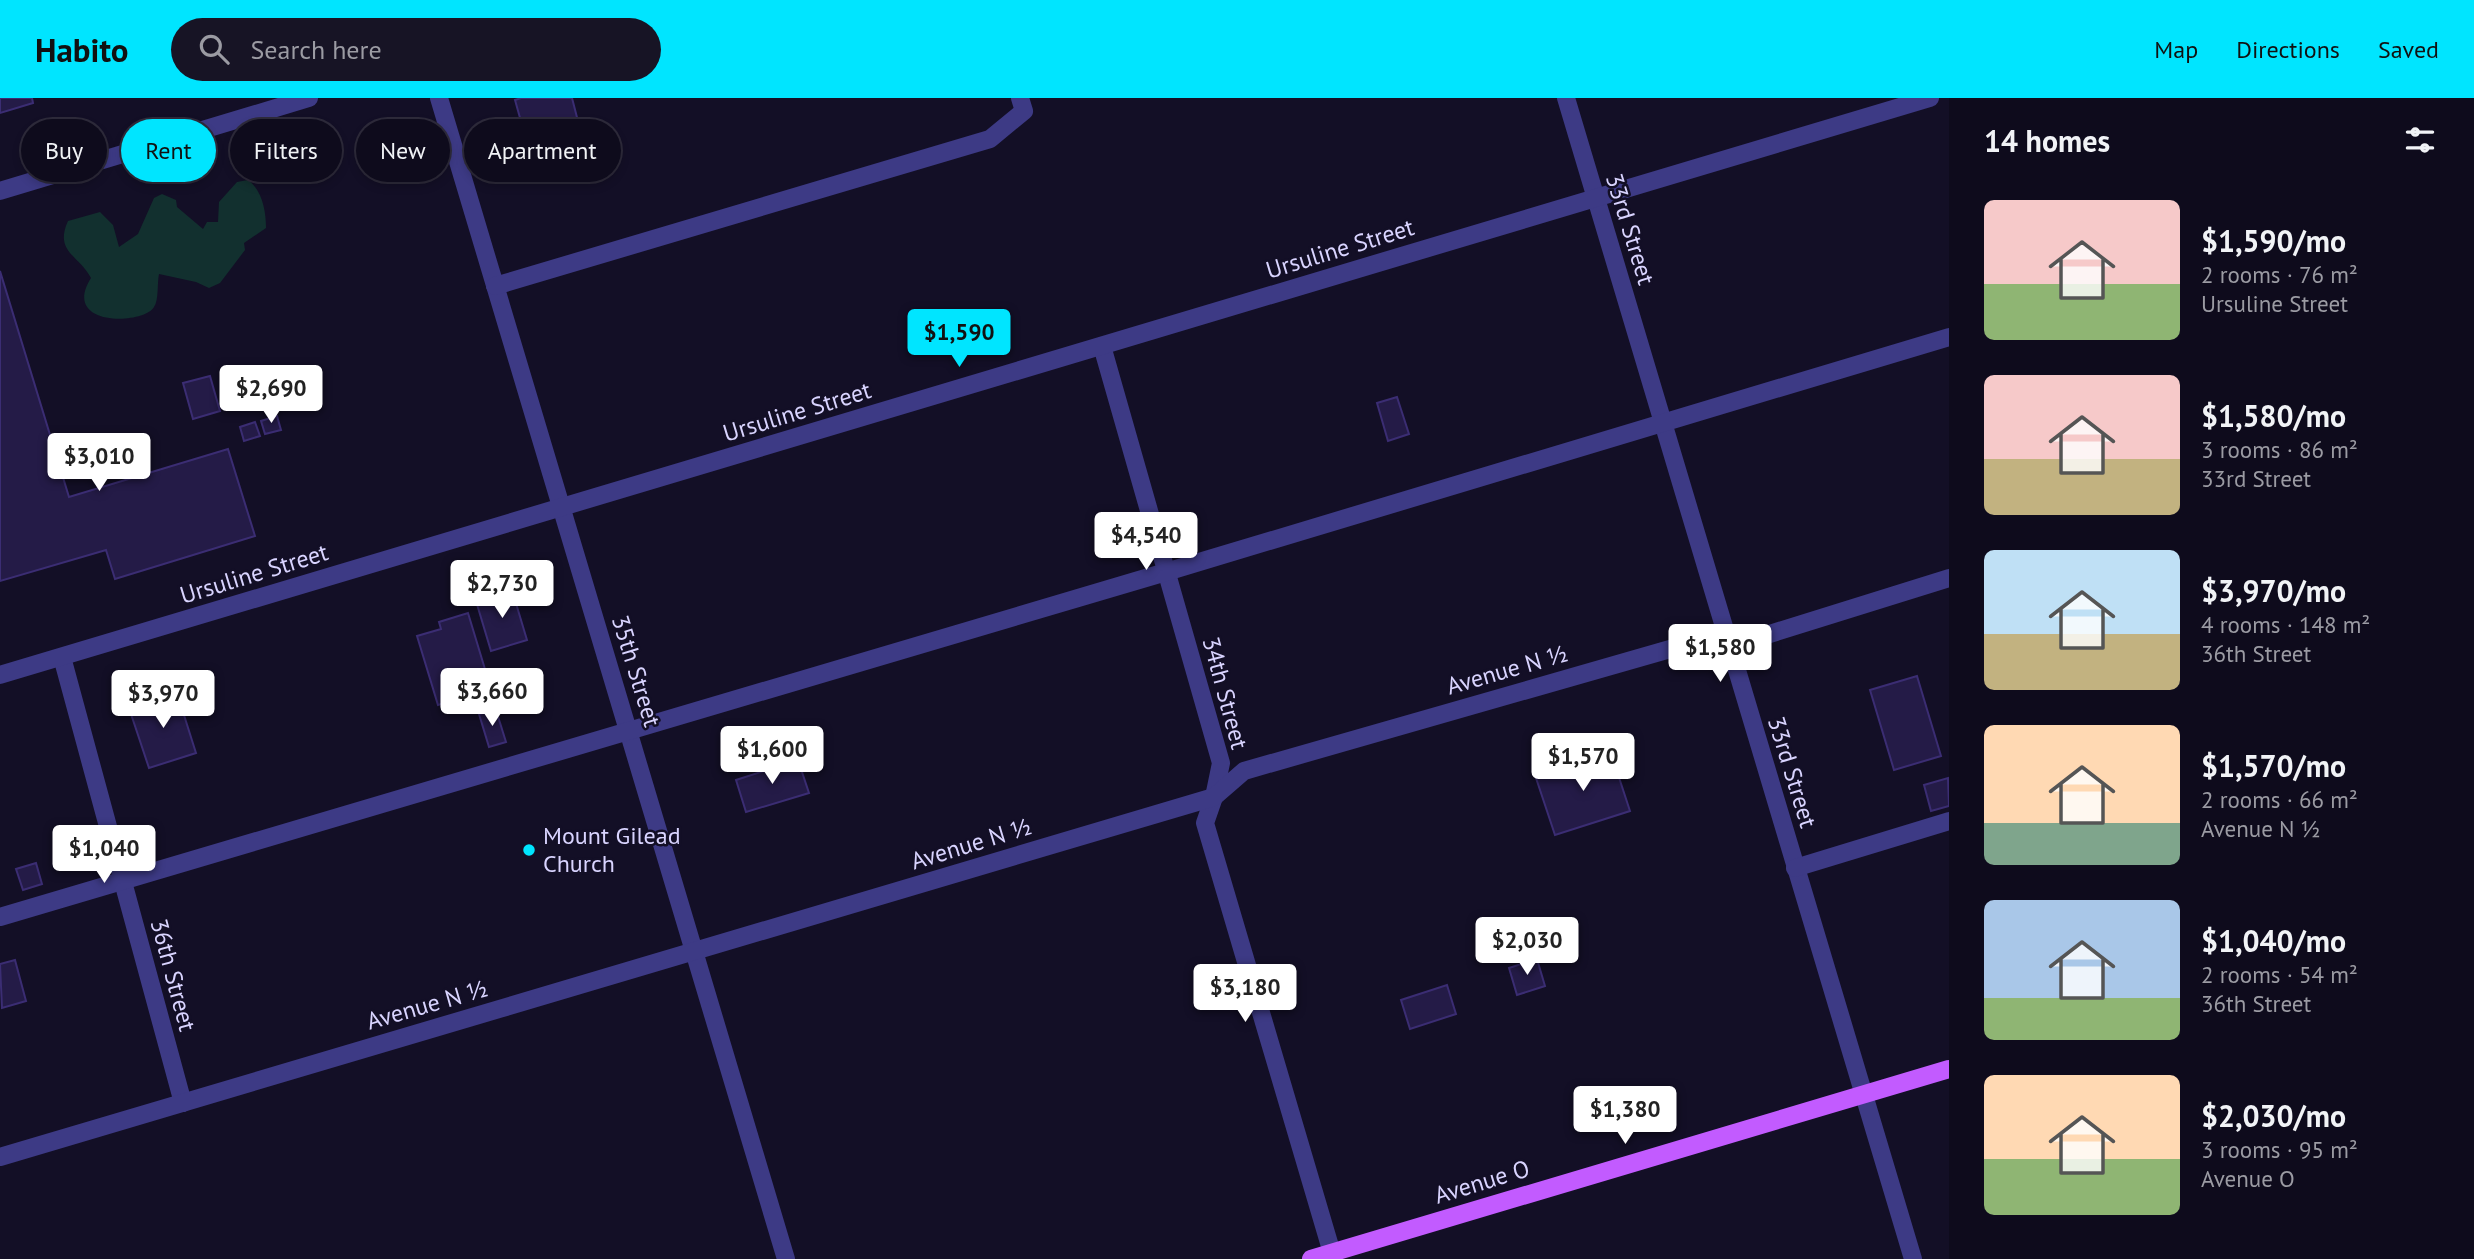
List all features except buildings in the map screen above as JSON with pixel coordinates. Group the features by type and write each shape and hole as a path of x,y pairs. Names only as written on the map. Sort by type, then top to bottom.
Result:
{"main road":[{"name":"Avenue O","path":"1311,1259 1949,1069"}],"street":[{"path":"0,191 309,98"},
{"name":"35th Street","path":"439,98 786,1259"},
{"name":"33rd Street","path":"1566,98 1913,1259"},
{"name":"Ursuline Street","path":"0,675 1930,98"},
{"path":"495,286 990,139 1022,105"},
{"path":"0,917 1949,337"},
{"name":"34th Street","path":"1102,346 1221,763 1205,823 1332,1253"},
{"name":"Avenue N ½","path":"0,1157 1214,797 1244,771 1690,643 1728,647 1949,578"},
{"name":"36th Street","path":"62,657 183,1103"},
{"path":"1794,867 1949,821"}],"green space":[{"path":"237,182 250,182 262,201 266,228 244,243 245,250 220,283 209,288 196,282 159,274 154,307 136,317 107,318 86,306 84,294 91,278 66,247 64,231 68,221 100,212 113,225 119,247 138,234 154,198 162,194 176,200 177,207 203,229 207,222 218,222 219,202"}],"place":[{"name":"Mount Gilead Church","path":"529,850"}]}
